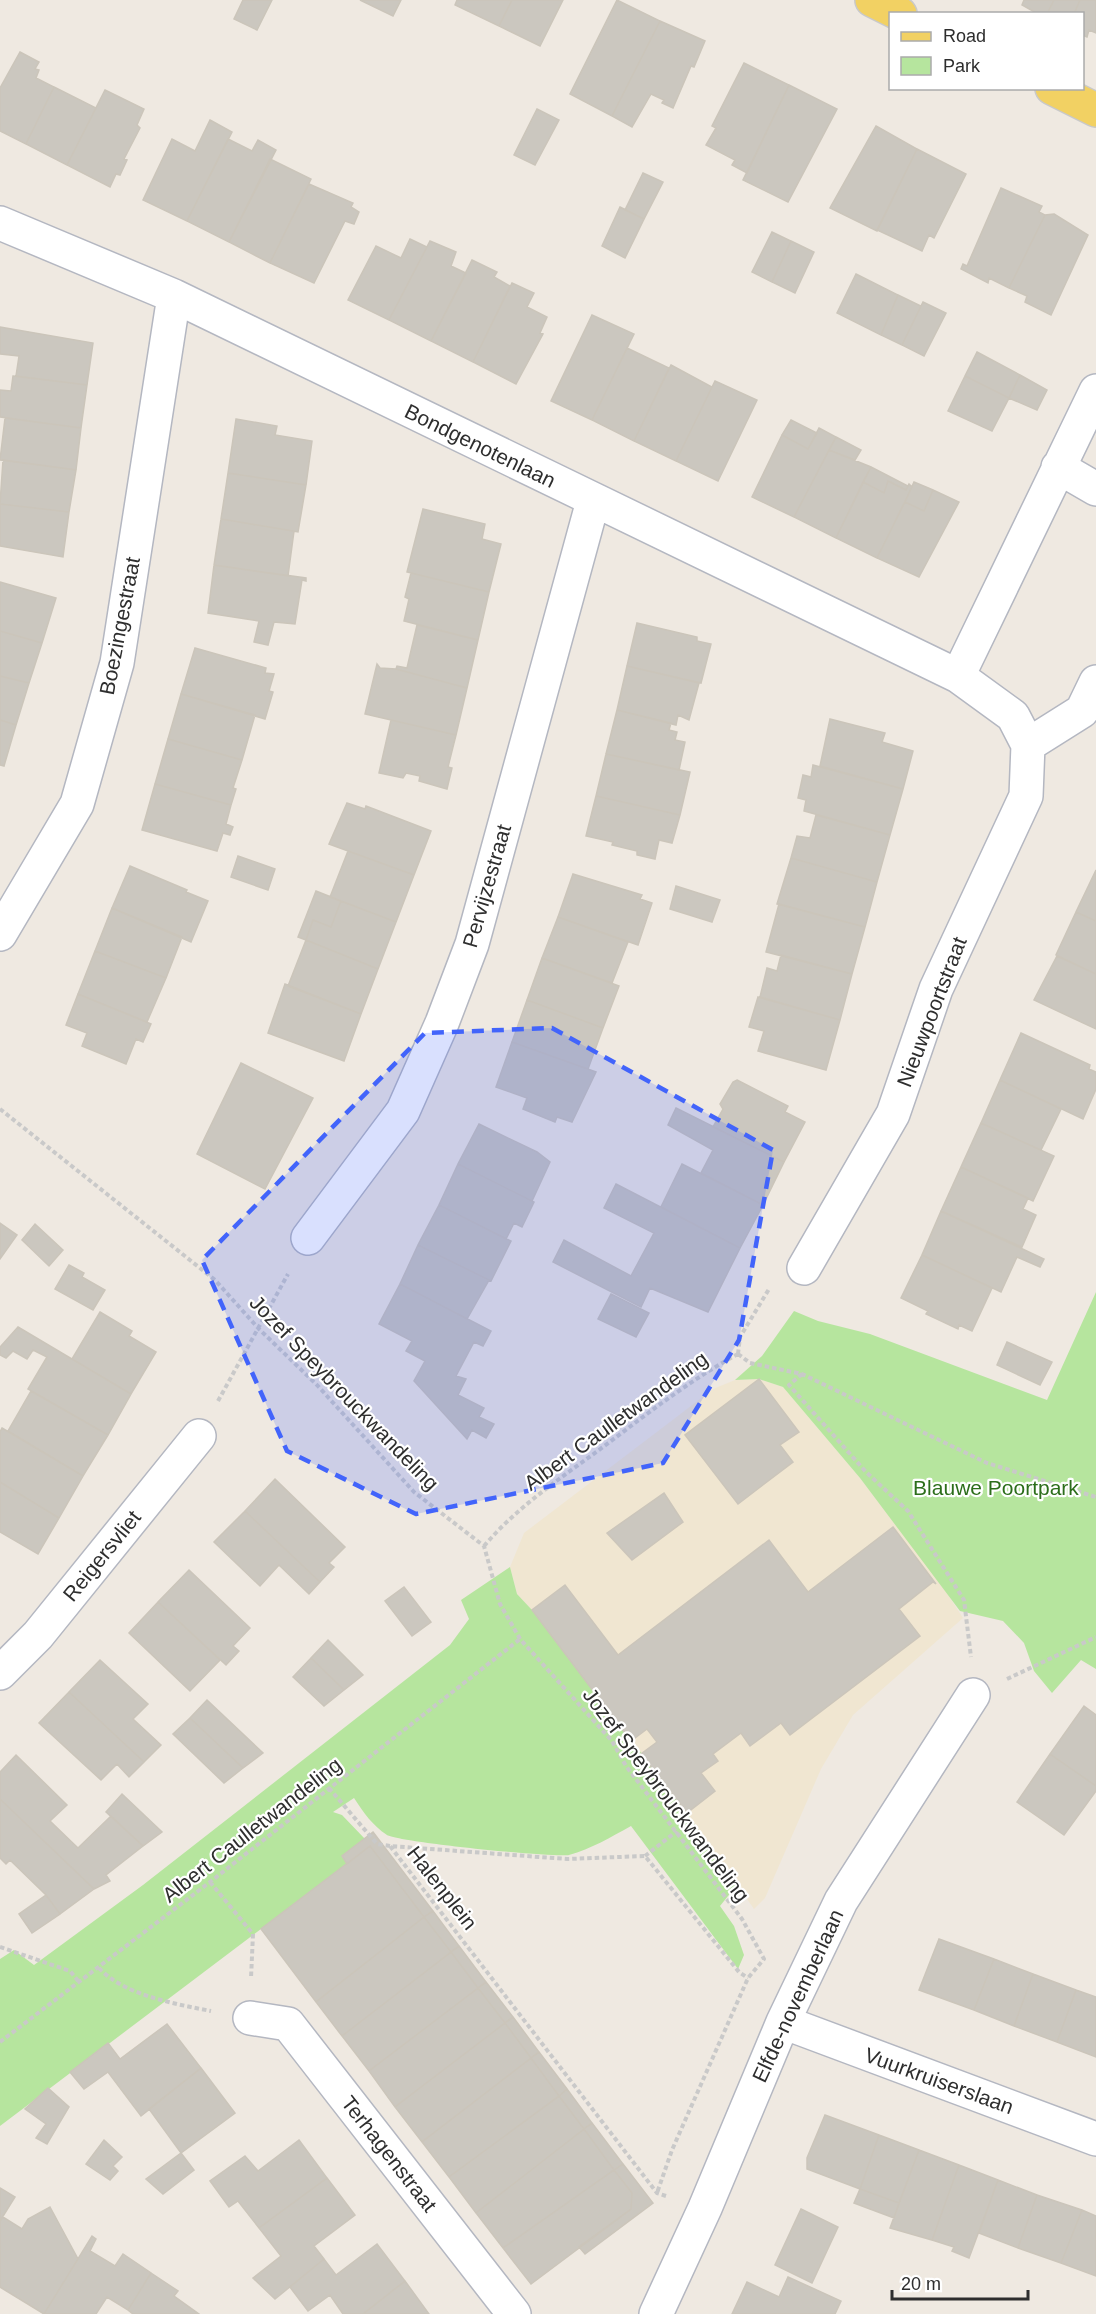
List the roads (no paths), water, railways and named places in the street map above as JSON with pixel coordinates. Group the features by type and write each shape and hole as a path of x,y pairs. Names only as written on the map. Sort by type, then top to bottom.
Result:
{"main road":[{"path":"872,0 896,12"},
{"path":"1056,90 1096,110"}],"street":[{"name":"Bondgenotenlaan","path":"0,224 174,296 592,501 958,676"},
{"name":"Boezingestraat","path":"0,934 77,804 117,663 174,296"},
{"path":"958,676 1096,391"},
{"path":"1058,467 1096,489"},
{"name":"Pervijzestraat","path":"308,1238 403,1111 442,1023 472,944 592,501"},
{"name":"Nieuwpoortstraat","path":"804,1268 893,1114 936,989 1026,796 1028,745 1013,716 958,676"},
{"path":"1028,745 1082,711 1096,682"},
{"name":"Reigersvliet","path":"0,1672 38,1635 199,1436"},
{"name":"Elfde-novemberlaan","path":"656,2314 705,2208 783,2022 841,1901 973,1695"},
{"name":"Terhagenstraat","path":"250,2018 288,2024 514,2314"},
{"name":"Vuurkruiserslaan","path":"783,2022 1096,2139"}],"park label":[{"name":"Blauwe Poortpark","path":"996,1488"}]}
